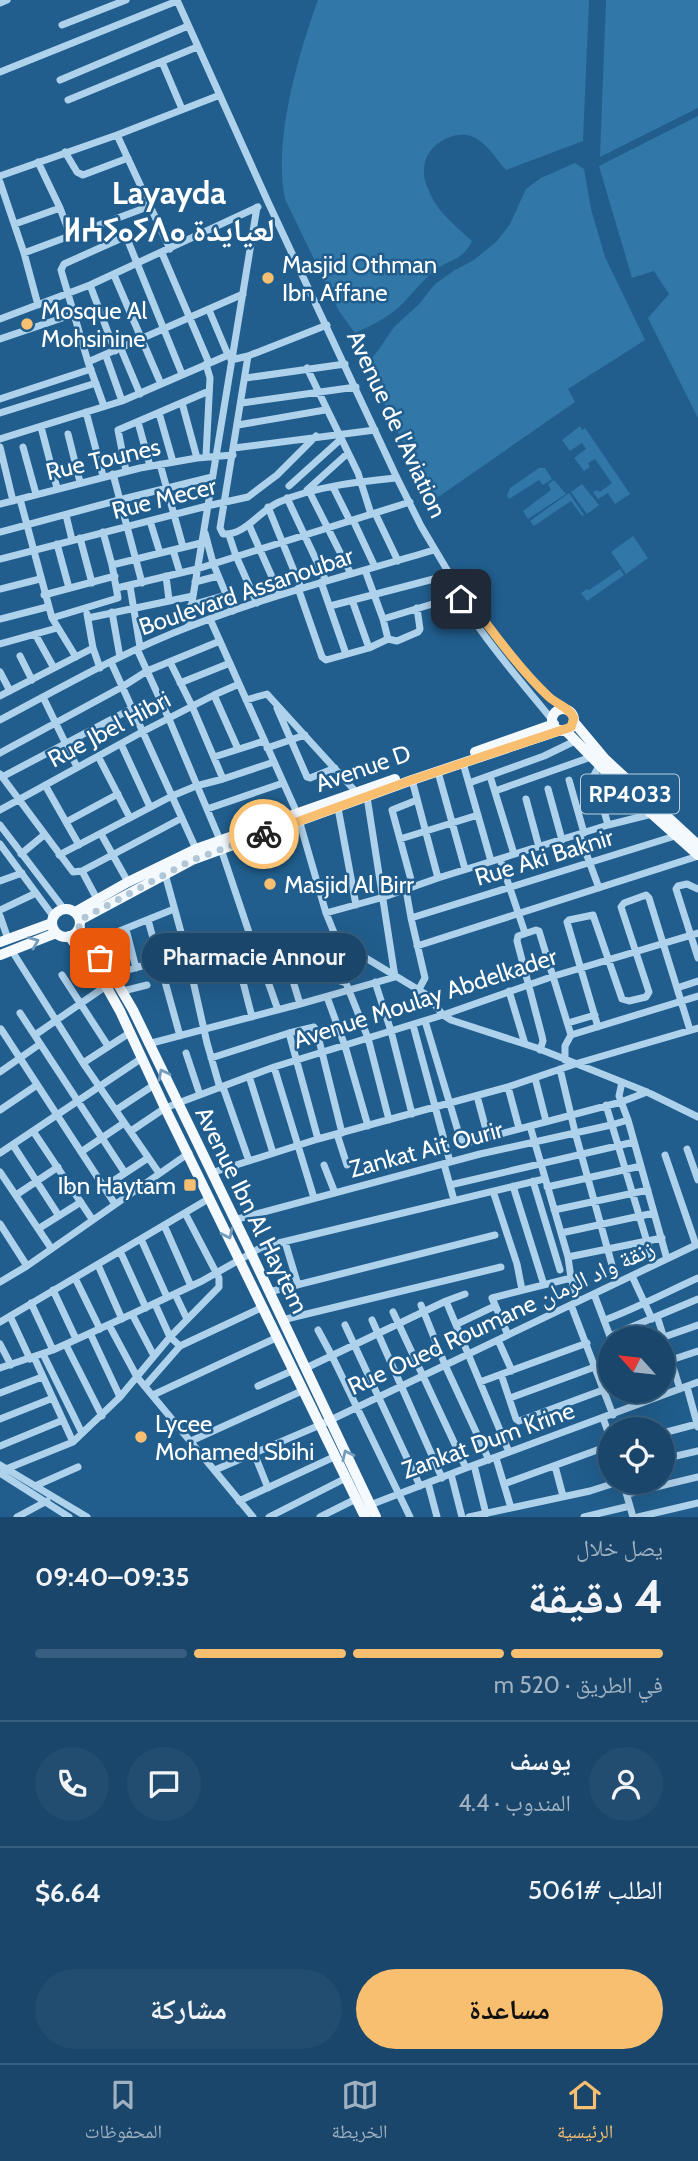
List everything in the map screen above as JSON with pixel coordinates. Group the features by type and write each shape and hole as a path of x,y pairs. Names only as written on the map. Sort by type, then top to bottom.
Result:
{"main road":[{"name":"RP4033","path":"566,709 572,712 574,722 594,748 698,845"},
{"path":"566,709 556,712 558,726 571,727 574,722"},
{"name":"Avenue de l'Aviation","path":"558,726 698,856"},
{"name":"Avenue D","path":"298,817 338,808 558,726"},
{"name":"Avenue D","path":"78,920 97,899 196,849 233,840 357,793 558,726"},
{"name":"Avenue D","path":"78,920 221,844"},
{"path":"0,956 54,924 64,909 78,920 69,936 65,937 54,924"},
{"name":"Avenue Ibn Al Haytem","path":"78,920 123,991 251,1252 376,1517"},
{"path":"4,940 54,924"},
{"name":"Avenue Ibn Al Haytem","path":"69,936 106,986 131,1032 165,1108 365,1517"}],"street":[{"path":"0,3 7,0"},
{"path":"62,25 126,0"},
{"path":"0,72 177,1"},
{"name":"Avenue de l'Aviation","path":"177,1 397,478 434,550 462,595 468,598 504,646 545,694 566,709"},
{"path":"60,80 188,26"},
{"path":"68,100 197,47"},
{"path":"162,62 182,108"},
{"path":"0,176 220,95"},
{"path":"117,135 170,249"},
{"path":"65,152 77,173 83,175 128,158"},
{"path":"38,162 70,235"},
{"path":"0,181 38,305"},
{"path":"0,319 114,275 268,202"},
{"path":"24,253 150,206"},
{"path":"188,627 257,207"},
{"path":"15,225 60,208"},
{"path":"104,406 61,272 64,264 122,238 128,241 182,374"},
{"path":"162,253 191,318 207,364 210,378 206,456"},
{"path":"114,275 161,384"},
{"path":"90,285 140,394"},
{"path":"0,399 89,365 142,338 243,294"},
{"path":"209,310 231,356"},
{"path":"0,339 74,314"},
{"path":"0,439 122,401 207,364 231,356 248,356 327,325"},
{"path":"106,356 122,401"},
{"path":"248,356 220,528 223,534 249,525 268,507 291,497 334,486 397,478"},
{"path":"246,378 345,364"},
{"path":"307,368 397,561"},
{"path":"0,414 96,383"},
{"path":"242,403 356,387"},
{"path":"126,471 117,431 209,391"},
{"path":"183,403 197,458"},
{"path":"238,425 325,410"},
{"path":"86,412 103,476"},
{"path":"159,413 173,462"},
{"path":"138,422 150,466"},
{"path":"41,427 57,488"},
{"name":"Rue Tounes","path":"0,504 103,476 160,464 316,436 339,436 375,430"},
{"path":"68,434 80,482"},
{"name":"Rue Mecer","path":"0,559 248,497 277,475 316,436"},
{"path":"289,486 339,436"},
{"path":"0,447 26,526 47,607 76,657"},
{"path":"23,447 36,494"},
{"path":"307,492 348,453"},
{"path":"160,464 183,547"},
{"path":"113,474 142,583"},
{"path":"277,475 289,486 324,582 346,654"},
{"path":"0,533 212,477"},
{"path":"334,486 375,567"},
{"path":"307,492 351,574"},
{"path":"117,588 197,569 410,502"},
{"path":"268,507 300,588 323,658 327,660 369,648 388,639 397,641 418,632 420,629 417,608"},
{"path":"66,515 92,583"},
{"path":"150,521 160,553"},
{"path":"249,525 280,595"},
{"path":"204,531 220,528"},
{"path":"204,531 213,563 233,611"},
{"path":"52,618 117,599 115,576 103,533"},
{"path":"229,534 257,603"},
{"path":"57,544 69,588"},
{"path":"112,565 201,544"},
{"path":"173,550 180,573"},
{"name":"Boulevard Assanoubar","path":"0,720 138,648 210,618 300,588 434,550"},
{"path":"365,570 388,639"},
{"path":"330,606 449,575"},
{"path":"44,595 115,576"},
{"path":"166,576 169,600"},
{"path":"195,582 218,576"},
{"path":"0,589 40,579"},
{"path":"130,586 138,648 221,844 263,974 278,1010"},
{"path":"191,606 226,595"},
{"path":"383,619 462,595"},
{"name":"Avenue de l'Aviation","path":"462,595 462,602 475,623 558,726"},
{"path":"88,618 193,596"},
{"path":"352,600 369,648"},
{"path":"0,619 47,607"},
{"path":"85,608 93,648 100,667"},
{"path":"112,612 120,657"},
{"path":"210,618 298,817 326,913 338,939 418,991 432,1001 443,1015 459,1023 525,1044 647,1091 698,1117"},
{"path":"0,644 57,628"},
{"path":"35,634 54,668"},
{"path":"0,753 57,724 147,671 220,641"},
{"path":"0,696 93,648"},
{"path":"20,656 32,680"},
{"path":"111,662 196,849"},
{"path":"170,662 223,779"},
{"path":"180,683 230,663"},
{"path":"0,672 10,691"},
{"name":"Rue Jbel Hibri","path":"0,810 142,732 239,684"},
{"path":"246,700 265,694 357,793"},
{"path":"214,695 238,749"},
{"path":"43,697 77,767"},
{"path":"275,704 307,778 335,768"},
{"path":"131,709 1,775 70,871 76,873 182,818"},
{"path":"214,757 238,749 305,735"},
{"path":"468,783 544,756 575,741"},
{"path":"121,744 150,807"},
{"path":"99,756 130,818"},
{"path":"495,792 591,757"},
{"path":"59,855 172,796 274,762"},
{"path":"463,763 491,862"},
{"path":"599,766 594,775 608,825"},
{"path":"438,772 466,869"},
{"path":"490,776 514,855"},
{"path":"412,780 438,878"},
{"path":"569,780 589,862 599,888"},
{"path":"207,809 283,783"},
{"path":"45,785 79,845"},
{"path":"548,789 562,840"},
{"path":"66,822 118,794"},
{"path":"367,797 395,976"},
{"path":"526,799 539,847"},
{"path":"417,800 392,810 410,888 411,918 425,978 418,991"},
{"path":"338,808 356,905"},
{"path":"326,913 608,825 652,814"},
{"path":"400,839 478,815"},
{"path":"0,825 64,909"},
{"path":"101,834 128,882"},
{"path":"21,854 44,835"},
{"name":"Rue Aki Baknir","path":"411,918 675,836"},
{"path":"1,847 36,893 54,924"},
{"path":"417,946 698,856"},
{"path":"500,859 525,933"},
{"path":"82,871 97,899"},
{"path":"0,881 22,873"},
{"path":"165,874 211,1058 249,1161"},
{"path":"695,887 688,884 676,889 694,934 698,958"},
{"path":"0,910 36,893"},
{"path":"211,1173 318,1139 508,1087 694,1029 681,1001 649,898 645,896 622,905 649,995 631,1001 623,1000"},
{"path":"117,932 174,909"},
{"path":"598,1027 567,922 569,920 589,914 594,916 623,1000 625,1018"},
{"path":"0,916 4,940"},
{"path":"148,920 180,1036"},
{"path":"126,929 136,968"},
{"path":"540,1050 542,1036 517,939 518,936 537,930 571,1035 565,1046 565,1060"},
{"name":"Avenue Moulay Abdelkader","path":"131,1131 165,1108 274,1067 413,1025 554,976 694,934"},
{"path":"12,951 83,1063 159,1173"},
{"path":"111,974 187,954"},
{"path":"288,959 300,1004"},
{"path":"252,1017 243,982 263,974"},
{"path":"293,981 320,974 346,983 368,1038 390,1120"},
{"path":"62,975 108,1046"},
{"path":"148,1044 395,976"},
{"path":"677,988 698,981"},
{"path":"375,982 391,1031 412,1114"},
{"path":"123,991 147,985"},
{"path":"35,1035 106,986"},
{"path":"509,991 525,1044"},
{"path":"327,996 345,1046 368,1126"},
{"path":"571,1035 698,996"},
{"path":"20,1013 125,1173"},
{"path":"568,1023 595,1015"},
{"path":"425,1021 460,1140 470,1142 621,1102 647,1091"},
{"path":"413,1025 436,1107 454,1200"},
{"path":"211,1058 289,1032 314,1027 347,1165"},
{"path":"1,1029 116,1204"},
{"path":"83,1063 131,1032"},
{"path":"289,1032 318,1139"},
{"path":"0,1072 40,1044"},
{"path":"186,1053 200,1095"},
{"path":"0,1153 142,1058"},
{"path":"274,1067 314,1198"},
{"path":"561,1069 575,1132 617,1283"},
{"path":"249,1076 273,1153"},
{"path":"535,1078 546,1121"},
{"path":"622,1082 618,1091 667,1259"},
{"path":"0,1110 37,1085"},
{"path":"116,1110 154,1085"},
{"path":"508,1087 519,1128"},
{"path":"477,1096 488,1137"},
{"path":"606,1105 654,1265"},
{"name":"Zankat Ait Ourir","path":"234,1220 447,1163 628,1120"},
{"path":"81,1152 124,1123"},
{"path":"530,1126 568,1257 575,1303 598,1371"},
{"path":"33,1131 92,1219"},
{"path":"450,1185 634,1142"},
{"path":"13,1145 59,1216"},
{"path":"687,1149 698,1180"},
{"path":"0,1282 188,1153"},
{"path":"665,1155 697,1245"},
{"path":"104,1187 148,1158"},
{"path":"324,1165 335,1193"},
{"path":"0,1368 66,1345 155,1304 264,1246 533,1181 546,1183 588,1178 641,1166"},
{"path":"16,1195 58,1167"},
{"path":"0,1172 51,1248"},
{"path":"533,1181 560,1270"},
{"path":"0,1191 9,1185"},
{"path":"513,1186 544,1284"},
{"path":"554,1210 648,1190"},
{"path":"493,1191 517,1264 522,1290"},
{"path":"0,1322 210,1198"},
{"path":"38,1229 81,1202"},
{"path":"2,1469 73,1442 121,1397 170,1337 220,1285 185,1213"},
{"path":"561,1233 654,1213"},
{"path":"0,1224 27,1266"},
{"path":"164,1225 191,1286"},
{"path":"269,1292 495,1235"},
{"path":"568,1257 662,1238"},
{"path":"141,1239 187,1320"},
{"path":"285,1242 298,1285"},
{"name":"Rue Oued Roumane زنقة واد الرمان","path":"215,1470 320,1425 697,1245"},
{"path":"120,1251 146,1308"},
{"path":"98,1265 122,1319"},
{"path":"282,1320 501,1266"},
{"path":"632,1276 659,1326"},
{"path":"75,1278 100,1329"},
{"path":"508,1335 493,1297 571,1278"},
{"path":"605,1320 698,1278"},
{"path":"53,1290 76,1339"},
{"path":"306,1368 378,1335 422,1309 466,1294"},
{"path":"594,1294 607,1326"},
{"path":"635,1326 698,1299"},
{"path":"446,1301 509,1452"},
{"path":"31,1303 53,1350"},
{"path":"155,1304 170,1337 180,1346"},
{"path":"457,1324 495,1306"},
{"path":"145,1386 180,1346 263,1307"},
{"path":"422,1309 445,1365 504,1485 511,1508"},
{"path":"393,1312 470,1466 486,1514"},
{"path":"132,1314 154,1356"},
{"path":"10,1316 73,1442"},
{"path":"372,1320 442,1478"},
{"path":"109,1325 137,1377 253,1517"},
{"path":"345,1325 424,1484 437,1517"},
{"path":"676,1334 698,1325"},
{"path":"318,1330 410,1517"},
{"path":"90,1334 121,1397"},
{"path":"153,1395 278,1337"},
{"path":"498,1340 512,1371"},
{"path":"480,1382 587,1343"},
{"path":"0,1344 11,1365"},
{"path":"66,1345 102,1416"},
{"path":"676,1360 698,1351"},
{"path":"43,1354 82,1433"},
{"path":"510,1398 596,1367"},
{"path":"258,1387 294,1370"},
{"path":"675,1431 698,1426 695,1402 684,1388 676,1371"},
{"path":"501,1374 518,1421 598,1392"},
{"path":"0,1392 42,1377"},
{"name":"Zankat Dum Krine","path":"606,1417 698,1382"},
{"path":"191,1441 304,1390"},
{"path":"0,1419 53,1398"},
{"path":"610,1404 613,1415"},
{"path":"0,1446 63,1420"},
{"name":"Zankat Dum Krine","path":"370,1505 598,1420"},
{"path":"504,1485 598,1451"},
{"path":"675,1456 698,1451"},
{"path":"254,1454 268,1488"},
{"path":"239,1502 336,1456"},
{"path":"555,1466 563,1496"},
{"path":"36,1486 78,1467"},
{"path":"2,1469 87,1517"},
{"path":"2,1469 69,1517"},
{"path":"451,1474 463,1517"},
{"path":"675,1483 698,1477"},
{"path":"269,1517 346,1478"},
{"path":"469,1517 598,1489"},
{"path":"627,1494 636,1517 698,1503"},
{"path":"17,1517 53,1497"},
{"path":"320,1517 356,1499"},
{"path":"584,1517 630,1506"}],"shaded area":[{"path":"318,0 589,0 583,141 506,170 487,147 473,137 457,135 435,146 425,163 427,187 442,212 472,241 462,255 433,272 393,312 355,333 339,311 285,199 282,176 282,151 290,98"},
{"path":"606,0 698,0 698,108 600,157"},
{"path":"698,116 698,418 648,318 669,294 654,271 632,278 599,166"},
{"path":"575,163 584,169 591,209 605,257 645,340 568,389 575,402 431,502 366,365 394,327 419,304 435,284 474,260 497,241 510,224 526,189 541,178"},
{"path":"580,426 582,430 585,428 630,494 615,504 608,493 598,499 593,492 600,492 612,483 595,459 588,463 590,467 584,471 574,458 586,449 582,443 570,451 562,440"},
{"path":"539,468 545,468 552,479 543,485 539,480 509,499 507,496 510,488"},
{"path":"554,480 566,494 528,519 523,511 551,490 548,484"},
{"path":"582,484 599,505 587,514 571,492"},
{"path":"569,493 584,515 582,516 571,501 534,526 530,521"},
{"path":"633,536 648,558 626,574 611,552"},
{"path":"620,569 624,575 587,601 581,593"}],"way so far":[{"path":"100,958 79,928 80,920 192,860 264,834"}],"place":[{"name":"Masjid Othman Ibn Affane","path":"268,278"},
{"name":"Mosque Al Mohsinine","path":"27,324"},
{"name":"Masjid Al Birr","path":"270,884"},
{"name":"Pharmacie Annour","path":"100,958"},
{"name":"Ibn Haytam","path":"190,1185"},
{"name":"Lycee Mohamed Sbihi","path":"141,1437"}],"district":[{"name":"Layayda ⵍⵄⵢⴰⵢⴷⴰ لعيايدة","path":"169,210"}],"route":[{"path":"264,834 412,780 568,729 573,725 572,712 545,694 468,598 462,595 461,599"}]}
